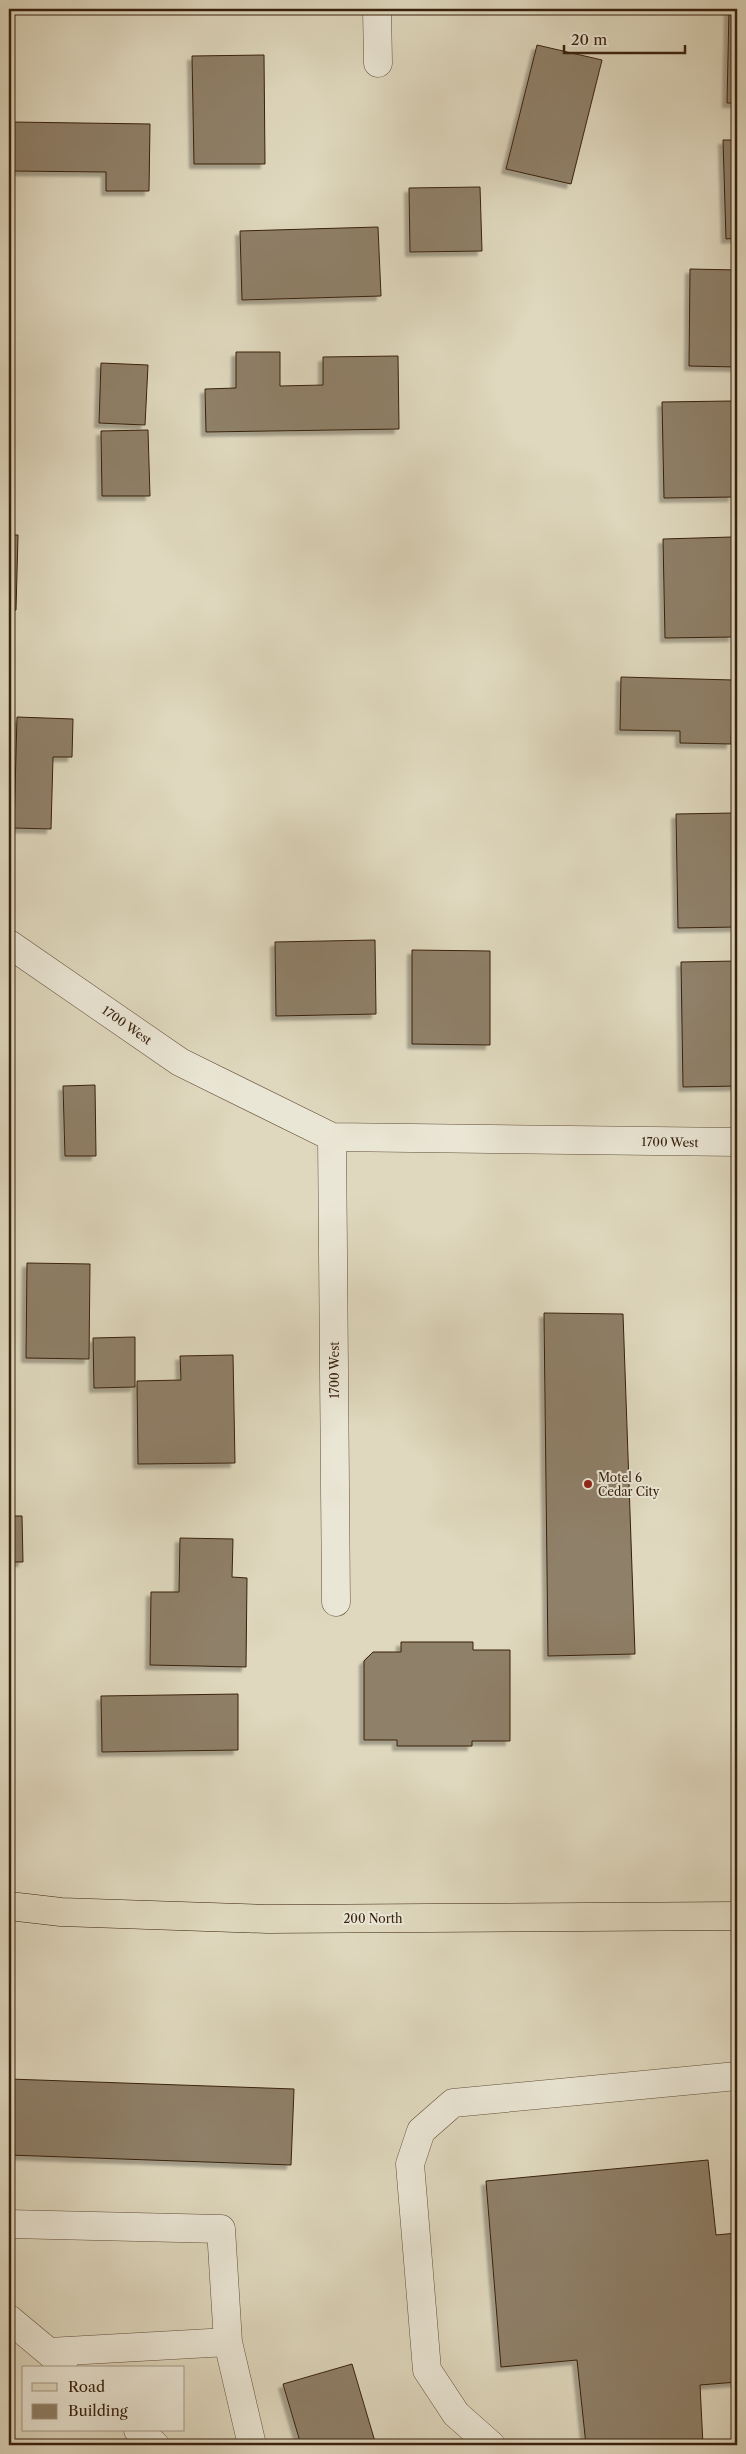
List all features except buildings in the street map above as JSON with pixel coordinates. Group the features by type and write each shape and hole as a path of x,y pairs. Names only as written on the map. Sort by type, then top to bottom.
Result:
{"main road":[{"name":"200 North","path":"9,1906 60,1912 267,1919 737,1916"}],"street":[{"path":"377,9 378,63"},
{"name":"1700 West","path":"9,944 180,1062 332,1138 737,1142"},
{"name":"1700 West","path":"332,1138 336,1602"},
{"path":"491,2445 456,2414 427,2370 410,2164 421,2131 452,2103 737,2076"},
{"path":"9,2224 220,2229 228,2342 252,2445"},
{"path":"9,2319 58,2360 228,2342"},
{"path":"140,2432 155,2445"}],"place":[{"name":"Motel 6 Cedar City","path":"588,1484"}]}
